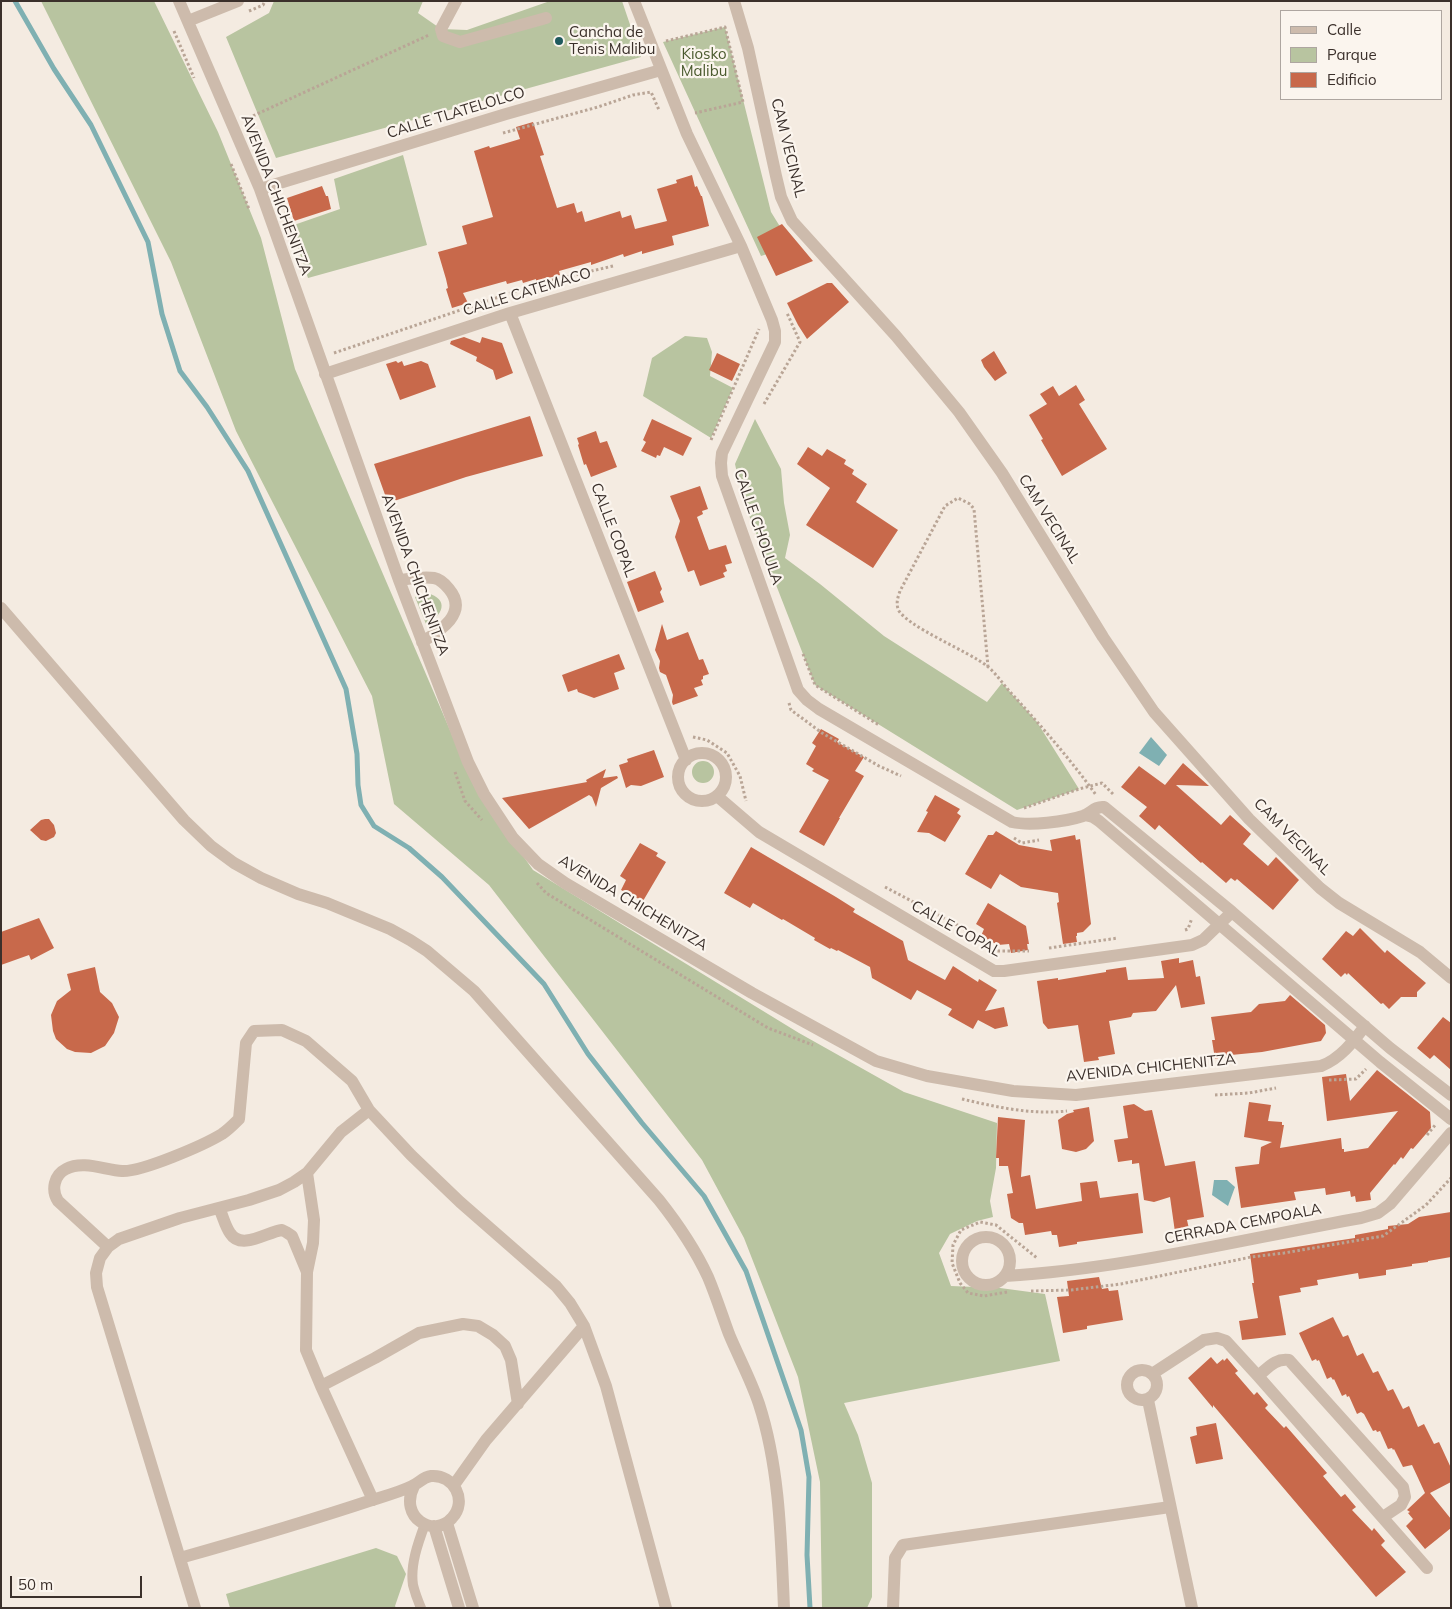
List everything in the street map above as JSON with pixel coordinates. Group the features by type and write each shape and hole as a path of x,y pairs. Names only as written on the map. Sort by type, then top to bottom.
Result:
{"street":[{"name":"AVENIDA CHICHENITZA","path":"180,1 260,189 399,580 476,781 505,827 538,864 565,883 752,993 876,1061 927,1076 1013,1091 1076,1094 1321,1066 1334,1060 1365,1026"},
{"path":"188,21 238,1"},
{"path":"456,1 441,29 443,36 460,42 546,18"},
{"name":"CALLE CHOLULA","path":"634,1 687,134 740,246 772,320 775,332 775,342 722,453 721,470 798,690 819,709 1012,822 1025,825 1066,820 1085,816 1097,807 1104,807"},
{"name":"CAM VECINAL","path":"734,1 748,48 781,197 792,221 896,336 959,412 1016,495 1103,637 1154,712 1249,819 1320,888 1339,903 1420,952 1451,978"},
{"name":"CALLE TLATELOLCO","path":"260,189 506,114 661,70"},
{"name":"CALLE CATEMACO","path":"325,374 510,313 740,246"},
{"name":"CALLE COPAL","path":"510,313 686,760"},
{"path":"399,580 435,578 444,583 453,593 456,604 452,620 422,642"},
{"path":"1,608 184,820 211,846 234,863 261,878 390,929 427,951 474,991 659,1200 697,1255 709,1278 730,1335 759,1403 768,1438 776,1483 784,1608"},
{"path":"699,754 714,757 719,762 724,768 725,783 717,796 710,800 702,801 694,800 683,792 679,785 679,772 686,760 699,754"},
{"name":"CALLE COPAL","path":"717,796 759,832 994,971 1192,945 1203,940 1232,912"},
{"path":"1104,807 1232,912 1365,1026 1451,1095"},
{"path":"1085,816 1093,817 1099,821 1445,1120"},
{"path":"108,1247 58,1201 54,1188 59,1174 75,1165 122,1171 136,1170 196,1147 222,1134 239,1119 246,1043 254,1031 282,1030 306,1040 352,1081 369,1110 411,1155 460,1202 556,1286 570,1303 584,1326 614,1414 666,1608"},
{"path":"195,1608 97,1287 96,1273 100,1258 108,1247 119,1239 180,1218 279,1190 294,1182 307,1173 340,1132 369,1110"},
{"name":"CERRADA CEMPOALA","path":"1005,1276 1068,1271 1131,1261 1361,1218 1378,1213 1390,1204 1451,1133"},
{"path":"307,1173 314,1220 313,1243 307,1272 306,1350 373,1500"},
{"path":"219,1208 231,1235 240,1240 250,1240 276,1231 286,1232 292,1236 307,1272"},
{"path":"321,1386 419,1333 463,1324 478,1326 493,1335 504,1346 511,1360 518,1404"},
{"path":"454,1486 486,1440 584,1326"},
{"path":"1152,1374 1204,1340 1217,1338 1226,1341 1427,1568"},
{"path":"1258,1376 1275,1361 1289,1360 1403,1487 1405,1497 1401,1505 1383,1517"},
{"path":"1147,1370 1157,1380 1157,1388 1154,1395 1148,1400 1141,1401 1135,1399 1127,1389 1129,1377 1134,1372 1147,1370"},
{"path":"1148,1400 1192,1608"},
{"path":"429,1476 438,1476 447,1479 454,1486 458,1492 456,1512 435,1524 417,1520 409,1504 410,1494 420,1480 429,1476"},
{"path":"180,1558 274,1531 414,1486"},
{"path":"893,1608 895,1558 903,1545 1170,1507"},
{"path":"435,1524 459,1608"},
{"path":"435,1524 473,1608"}],"lane":[{"path":"421,1608 413,1586 417,1546 435,1524"}],"path":[{"path":"663,42 725,27 743,102 695,113"},
{"path":"232,125 422,40 441,29"},
{"path":"496,134 598,107 633,95 651,92 663,117"},
{"path":"240,187 251,212"},
{"path":"281,197 290,194"},
{"path":"334,353 540,283 618,265"},
{"path":"760,411 800,342 786,310"},
{"path":"711,448 711,438 761,326"},
{"path":"988,667 974,509 970,504 958,498 945,506 900,591 896,601 898,610 902,616 924,631 988,667 1037,722 1090,786 1104,807"},
{"path":"801,648 815,685 882,727"},
{"path":"788,701 791,710 822,733 879,766 904,778"},
{"path":"692,737 708,740 727,753 740,776 745,800 749,805"},
{"path":"452,764 465,801 484,822"},
{"path":"1017,810 1102,783 1116,796"},
{"path":"1008,834 1022,843 1044,839"},
{"path":"534,879 546,893 768,1028 814,1046"},
{"path":"882,886 961,927 995,951 1034,951"},
{"path":"1183,931 1188,929 1192,917 1191,912"},
{"path":"1043,949 1067,944 1122,938"},
{"path":"1322,1080 1356,1079 1371,1065"},
{"path":"1209,1096 1249,1093 1282,1087"},
{"path":"954,1097 999,1108 1059,1112 1074,1110"},
{"path":"1424,1139 1445,1120"},
{"path":"1030,1291 1070,1290 1121,1284 1251,1257 1383,1236 1426,1205 1451,1178"},
{"path":"1010,1292 984,1296 968,1293 960,1283 952,1263 953,1245 961,1230 980,1222 996,1225 1040,1261"}],"green space":[{"path":"41,1 154,1 218,132 261,238 295,369 474,786 533,870 799,1033 904,1092 997,1123 996,1168 990,1201 993,1217 977,1221 950,1234 939,1253 951,1286 1000,1288 1045,1294 1060,1361 844,1403 858,1435 872,1483 872,1597 867,1608 822,1608 820,1482 798,1377 744,1238 702,1160 489,885 394,804 372,696 236,431 171,262"},
{"path":"274,1 423,1 418,13 441,29 467,30 550,1 622,1 641,57 276,158 226,37 269,13"},
{"name":"Kiosko Malibu","path":"725,27 771,212 792,246 761,256 663,42"},
{"path":"403,155 427,245 308,278 291,226 340,209 334,179"},
{"path":"685,336 707,338 712,352 710,376 733,388 711,438 643,396 652,358"},
{"path":"755,419 781,469 784,503 790,535 785,558 884,636 987,702 1002,683 1037,722 1079,789 1017,810 815,685 743,500 735,464"},
{"path":"427,593 439,599 442,608 437,617 426,624 415,597"},
{"path":"703,761 711,764 714,772 711,780 703,783 695,780 692,772 695,764"},
{"path":"376,1548 397,1556 406,1574 395,1606 396,1608 230,1608 226,1594"}],"water":[{"path":"1151,737 1167,755 1159,766 1139,753"},
{"path":"1214,1180 1227,1180 1235,1187 1228,1206 1212,1195"}],"building":[{"path":"533,122 544,155 540,156 557,208 574,203 577,213 582,211 585,222 620,211 622,218 631,215 635,229 667,221 657,189 677,183 676,180 692,175 695,187 697,186 702,196 709,226 672,236 674,245 642,254 642,251 624,257 623,254 591,265 591,262 559,271 560,275 536,281 536,279 523,283 522,280 507,284 506,281 463,293 468,303 452,308 438,252 467,244 462,226 493,217 474,151 520,139 516,127"},
{"path":"322,186 326,196 328,196 331,209 294,221 287,198"},
{"path":"782,224 813,261 776,276 757,237"},
{"path":"827,283 832,283 849,302 807,339 787,303"},
{"path":"464,337 480,343 482,337 502,343 513,373 496,380 493,370 476,361 477,357 450,344 451,341"},
{"path":"994,351 1007,373 995,381 981,360"},
{"path":"717,353 740,364 732,381 709,370"},
{"path":"396,361 398,363 402,361 404,366 421,361 428,364 436,387 400,400 386,364"},
{"path":"1076,385 1085,400 1079,404 1107,449 1062,476 1029,415 1047,404 1040,394 1053,386 1059,396"},
{"path":"530,416 543,456 466,477 388,503 374,464"},
{"path":"652,419 692,438 683,456 664,447 660,456 657,455 656,458 641,451 646,442 643,440"},
{"path":"596,431 600,443 607,441 617,467 591,477 586,464 584,465 577,438"},
{"path":"808,447 822,456 827,449 846,460 844,464 854,470 852,474 867,484 856,502 898,530 873,568 806,525 830,488 797,464"},
{"path":"700,486 708,509 702,511 703,514 697,517 709,550 726,545 732,563 725,565 727,571 723,573 725,577 700,586 694,570 688,572 675,537 680,521 670,496"},
{"path":"655,571 662,589 660,592 664,602 638,612 627,582"},
{"path":"662,624 667,640 688,632 699,660 703,659 709,674 703,676 701,680 703,685 694,688 698,696 673,705 673,695 666,675 660,672 660,661 655,650"},
{"path":"619,654 625,669 614,673 619,689 594,698 578,692 577,689 568,692 562,675"},
{"path":"821,729 839,739 837,742 864,757 855,771 864,776 824,846 799,832 829,780 812,771 814,769 806,764 816,746 812,743"},
{"path":"654,750 664,777 641,786 631,785 626,788 619,765 628,762 627,759"},
{"path":"1183,763 1209,786 1176,785 1221,825 1230,815 1251,834 1243,844 1268,866 1276,857 1299,880 1273,910 1237,879 1235,881 1231,878 1226,883 1159,825 1155,830 1139,816 1147,807 1121,787 1139,766 1165,785"},
{"path":"606,769 603,778 617,776 618,778 601,788 596,807 592,797 589,795 529,829 502,798 587,782 586,780"},
{"path":"935,795 960,809 957,813 961,816 945,842 929,833 917,832"},
{"path":"49,819 54,825 56,833 54,837 46,841 41,840 30,830 41,820"},
{"path":"996,831 1019,845 1052,851 1050,840 1075,835 1076,840 1080,839 1091,924 1083,932 1077,933 1077,942 1063,944 1057,903 1059,902 1058,893 1021,887 1000,874 991,889 965,874 988,835 993,835"},
{"path":"640,843 658,853 656,856 666,862 643,901 621,890 626,880 620,876"},
{"path":"751,847 836,897 855,909 853,912 903,941 908,960 945,980 953,966 978,982 979,979 997,990 985,1011 1004,1007 1008,1026 995,1029 978,1020 973,1029 948,1015 952,1009 917,990 911,1000 872,978 870,967 838,950 830,949 814,940 815,938 753,903 750,908 724,893"},
{"path":"988,903 1026,926 1028,950 1011,953 1009,944 998,945 981,936 984,929 976,924"},
{"path":"39,918 54,948 31,960 29,955 1,965 1,932"},
{"path":"1360,928 1385,953 1387,950 1426,983 1417,992 1417,997 1401,997 1389,1009 1383,1003 1381,1004 1348,973 1341,977 1322,959 1346,931 1353,936"},
{"path":"1179,958 1179,963 1193,960 1196,977 1200,976 1205,1004 1181,1008 1176,985 1156,1011 1133,1013 1131,1017 1109,1021 1115,1054 1098,1057 1099,1060 1084,1062 1078,1025 1048,1029 1043,1023 1037,981 1058,978 1058,980 1126,967 1128,980 1164,978 1161,961"},
{"path":"95,967 100,992 112,1003 119,1017 114,1033 105,1046 91,1053 75,1052 67,1049 56,1039 51,1015 57,1001 71,990 67,974"},
{"path":"1290,995 1325,1025 1326,1033 1321,1041 1215,1059 1212,1040 1215,1040 1211,1017 1251,1012 1259,1004 1285,1001"},
{"path":"1443,1017 1451,1023 1451,1070 1434,1055 1430,1059 1417,1048"},
{"path":"1377,1070 1430,1112 1431,1128 1403,1159 1401,1157 1394,1164 1370,1193 1371,1200 1356,1202 1355,1196 1351,1197 1350,1191 1326,1195 1325,1188 1294,1192 1296,1200 1241,1208 1235,1167 1259,1164 1261,1147 1272,1142 1244,1137 1249,1102 1271,1105 1268,1121 1282,1122 1282,1125 1284,1125 1280,1148 1341,1138 1344,1152 1368,1148 1398,1111 1327,1121 1322,1077 1346,1074 1350,1101"},
{"path":"1134,1104 1145,1111 1152,1110 1165,1166 1195,1161 1204,1217 1187,1220 1189,1229 1175,1232 1170,1197 1154,1202 1144,1200 1139,1163 1132,1164 1132,1160 1118,1162 1114,1140 1128,1138 1123,1106"},
{"path":"1089,1107 1094,1141 1086,1149 1076,1152 1062,1149 1058,1120 1074,1112 1073,1110"},
{"path":"998,1117 1025,1120 1021,1177 1030,1175 1036,1209 1082,1201 1080,1183 1097,1181 1100,1198 1138,1193 1143,1233 1077,1242 1077,1244 1059,1247 1057,1235 1052,1235 1051,1231 1025,1235 1023,1223 1019,1223 1011,1218 1007,1194 1013,1193 1008,1166 999,1166 999,1158 996,1158"},
{"path":"1451,1212 1451,1257 1386,1270 1386,1275 1359,1279 1358,1273 1317,1280 1318,1285 1300,1288 1301,1292 1279,1296 1286,1335 1242,1340 1239,1321 1258,1318 1252,1283 1254,1283 1250,1254 1355,1238 1355,1235 1388,1229 1388,1226 1408,1224 1419,1217"},
{"path":"1099,1277 1102,1289 1108,1288 1109,1291 1118,1290 1123,1320 1087,1326 1087,1329 1063,1333 1057,1297 1069,1296 1067,1281"},
{"path":"1333,1317 1343,1337 1348,1335 1357,1356 1363,1353 1373,1373 1378,1371 1388,1391 1393,1389 1403,1409 1409,1406 1418,1427 1424,1424 1434,1444 1439,1442 1451,1468 1451,1482 1430,1493 1451,1519 1451,1528 1425,1549 1406,1526 1413,1519 1407,1510 1425,1493 1412,1465 1403,1467 1394,1449 1388,1449 1380,1431 1373,1431 1364,1414 1361,1412 1357,1414 1349,1396 1347,1397 1346,1394 1342,1396 1334,1379 1331,1377 1327,1379 1319,1360 1312,1361 1299,1333"},
{"path":"1211,1357 1217,1364 1227,1358 1238,1371 1235,1373 1254,1395 1257,1392 1268,1405 1265,1408 1284,1428 1286,1426 1327,1473 1323,1476 1341,1497 1345,1494 1356,1507 1352,1510 1372,1531 1374,1528 1385,1541 1381,1545 1406,1572 1376,1597 1188,1378"},
{"path":"1216,1423 1223,1459 1196,1464 1190,1437 1197,1435 1196,1427"}],"waterway":[{"path":"15,1 54,69 91,125 148,242 162,314 180,371 207,407 248,471 346,689 357,754 361,805 374,826 409,848 442,877 544,984 588,1054 642,1123 704,1196 746,1271 801,1430 809,1477 807,1555 810,1608"}],"place":[{"name":"Cancha de Tenis Malibu","path":"559,41"}]}
